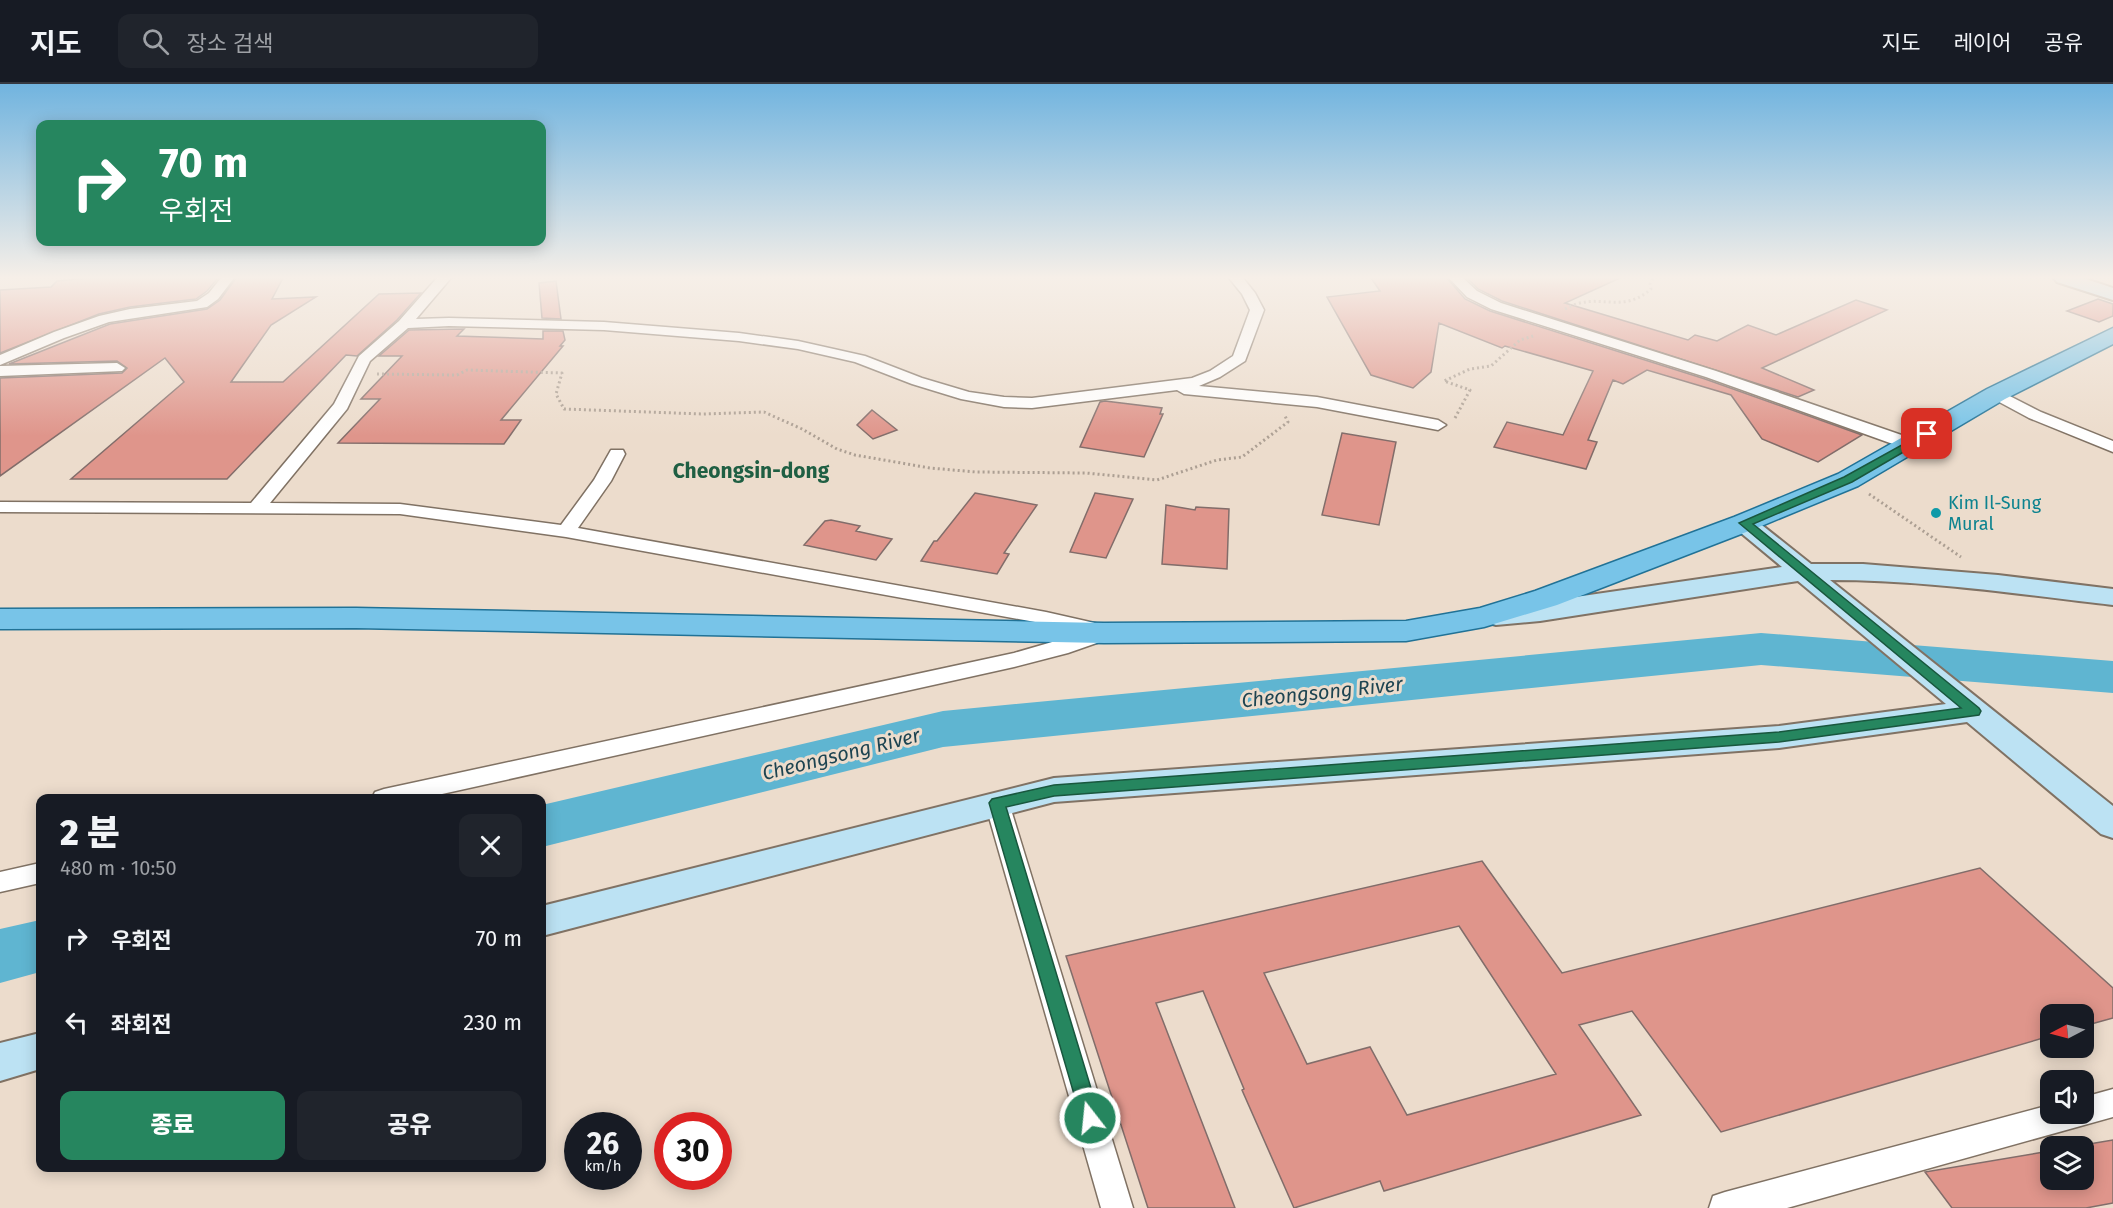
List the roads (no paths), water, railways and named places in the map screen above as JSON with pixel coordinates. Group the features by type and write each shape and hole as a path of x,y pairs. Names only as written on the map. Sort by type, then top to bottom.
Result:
{"main road":[{"path":"0,619 356,618 1104,633 1406,631 1484,617 1546,598 1744,523 1848,480 1995,394 2113,335"}],"street":[{"path":"0,361 70,330"},
{"path":"255,509 341,405 364,359 397,330"},
{"path":"659,330 739,337 798,345 860,359 917,381 967,396 1004,402 1032,403 1163,388 1196,381 1215,374 1240,358 1250,330"},
{"path":"1572,330 1711,374 1910,444"},
{"path":"0,370 117,368"},
{"path":"1163,388 1270,396 1329,404 1438,425"},
{"path":"1995,394 2035,415 2113,447"},
{"path":"566,531 602,481 617,454"},
{"path":"0,507 400,509 566,531 1046,618 1104,633"},
{"path":"1744,523 2113,825"},
{"path":"1484,617 1540,612 1804,572 1863,572 1998,583 2113,597"},
{"path":"402,794 1014,660 1104,633"},
{"path":"546,920 1054,790 1779,737 1974,711"},
{"path":"997,803 1117,1208"},
{"path":"0,882 36,874"},
{"path":"0,1062 36,1053"},
{"path":"2094,1108 2113,1103"},
{"path":"1725,1208 2040,1123"}],"waterway":[{"name":"Cheongsong River","path":"546,825 943,729 1761,649 2113,677"},
{"name":"Cheongsong River","path":"0,956 36,947"}],"place":[{"name":"Kim Il-Sung Mural","path":"1936,513"}],"district":[{"name":"Cheongsin-dong","path":"751,471"}]}
